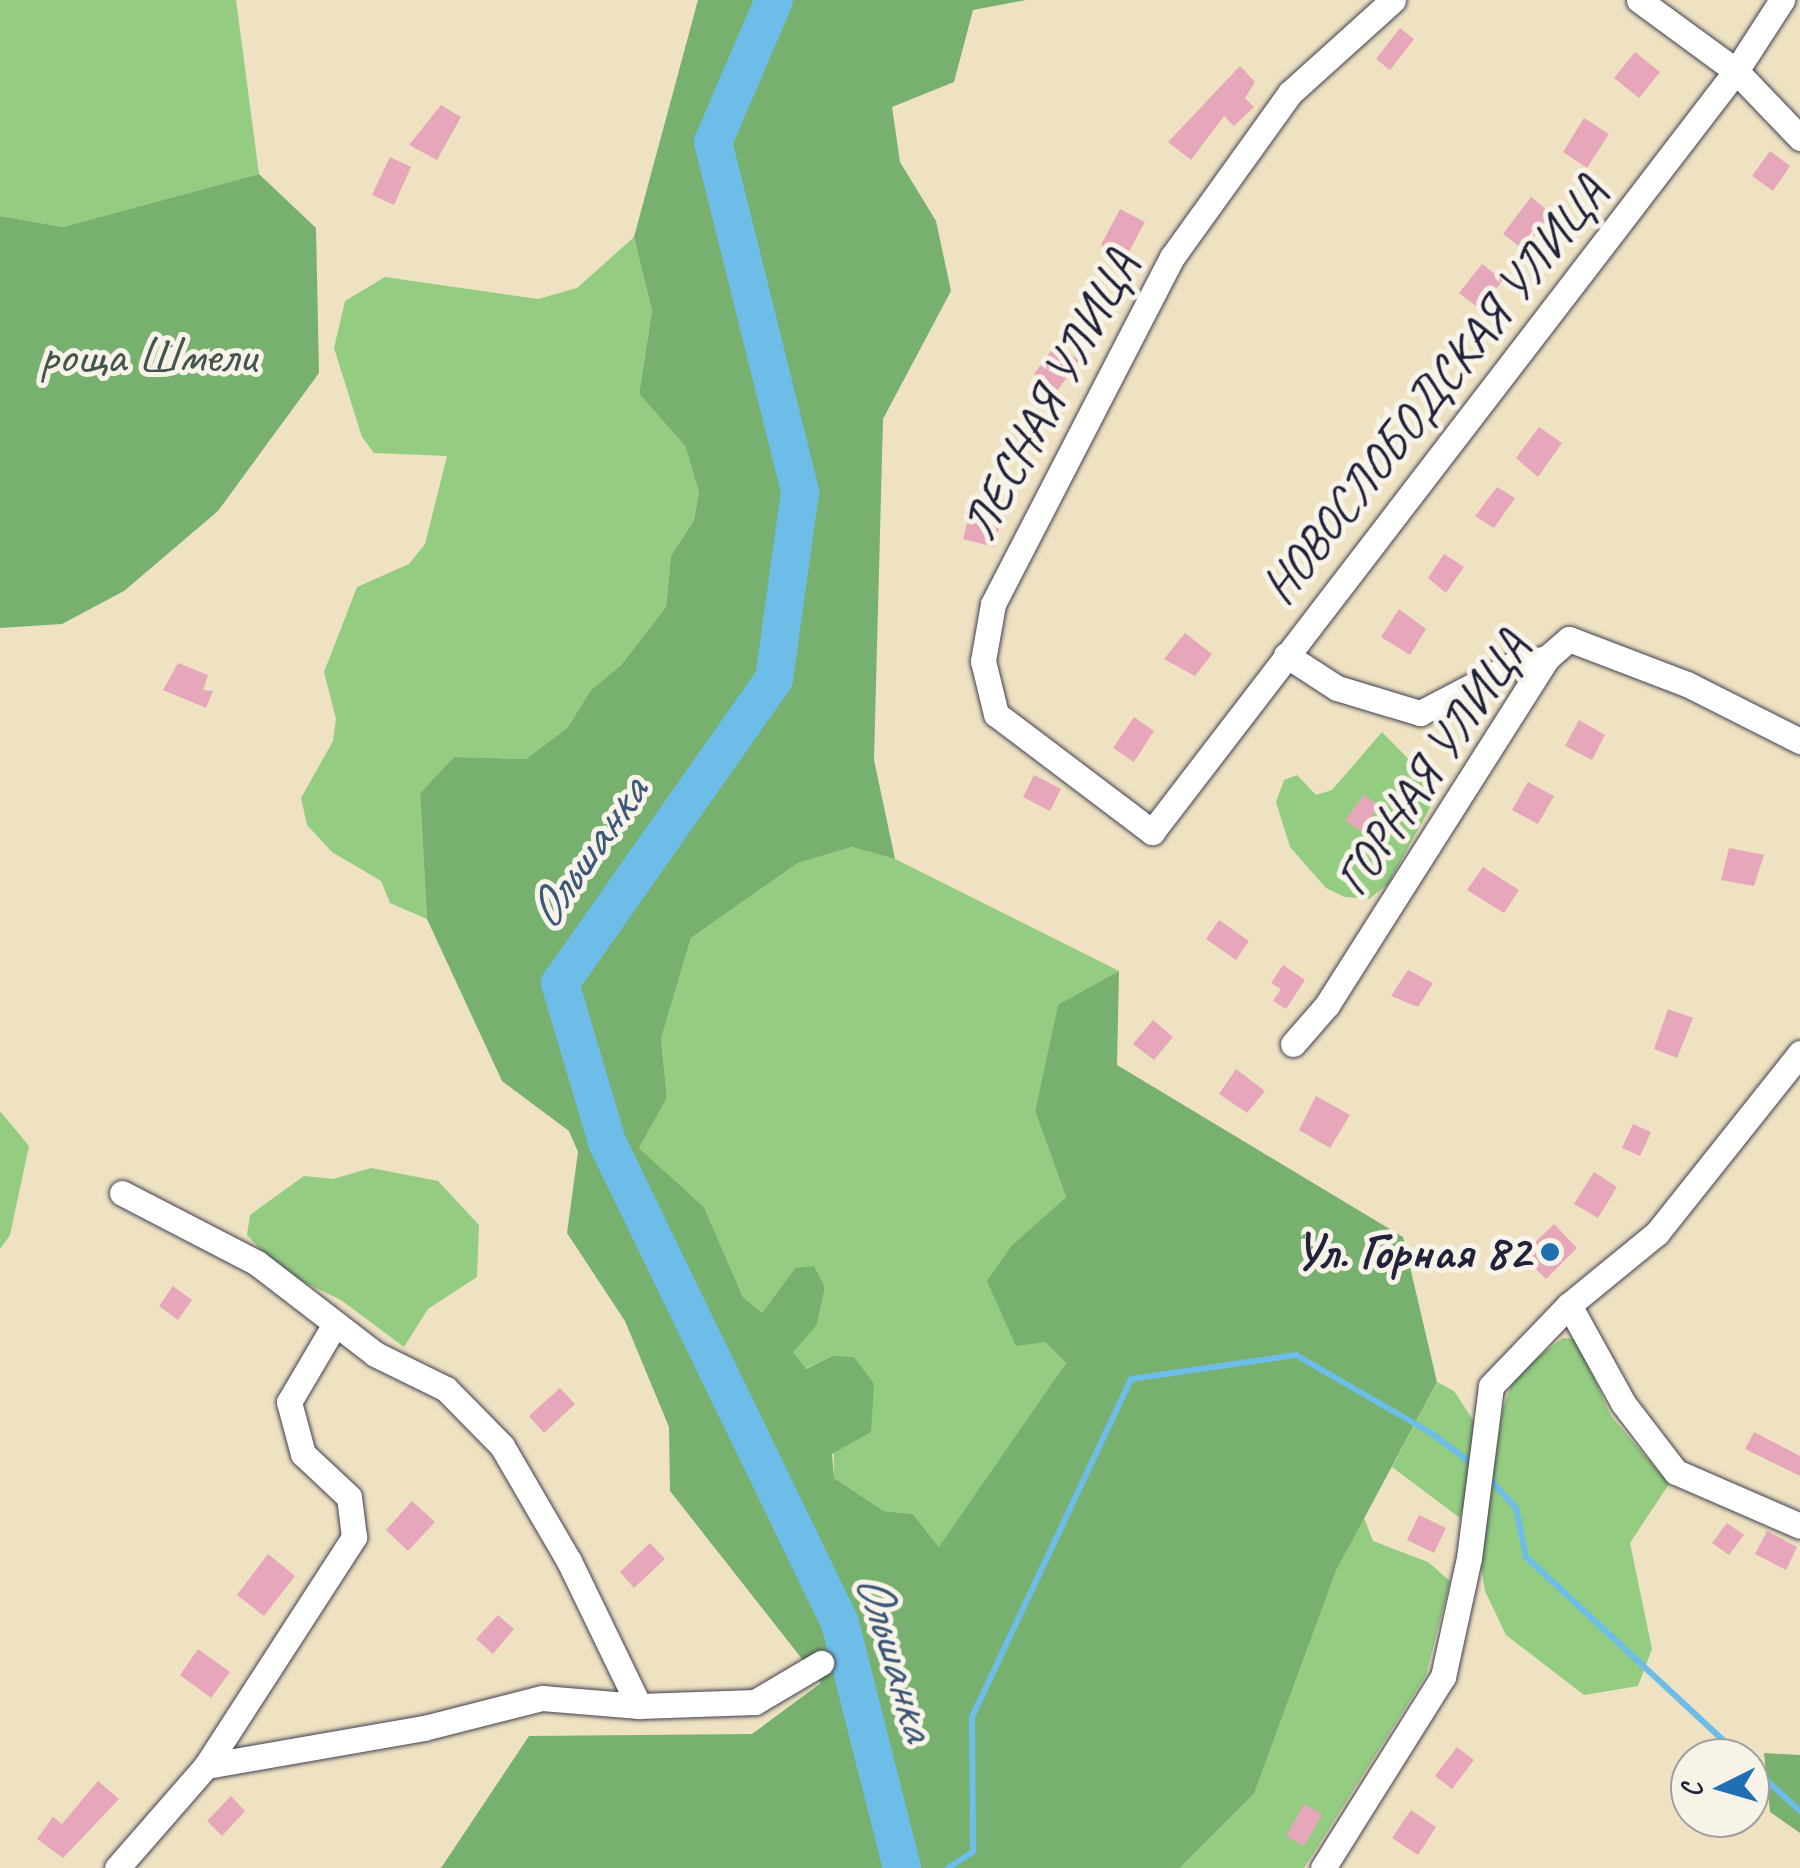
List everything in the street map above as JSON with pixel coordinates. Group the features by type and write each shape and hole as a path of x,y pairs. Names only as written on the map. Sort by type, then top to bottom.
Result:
{"street":[{"name":"ЛЕСНАЯ УЛИЦА","path":"1152,832 996,714 983,661 993,604 1172,257 1290,94 1393,0"},
{"path":"1639,0 1736,71 1800,138"},
{"name":"НОВОСЛОБОДСКАЯ УЛИЦА","path":"1152,832 1736,71 1782,0"},
{"name":"ГОРНАЯ УЛИЦА","path":"1294,1044 1327,1005 1546,658 1569,640 1687,684 1800,740"},
{"path":"1286,655 1337,688 1420,713 1514,664 1546,658"},
{"path":"1323,1868 1443,1677 1469,1558 1490,1426 1490,1386 1569,1305 1657,1233 1800,1053"},
{"path":"122,1193 257,1263 375,1354 446,1390 502,1446 569,1560 639,1706"},
{"path":"1569,1305 1622,1403 1676,1472 1800,1526"},
{"path":"116,1868 206,1766 354,1537 349,1498 303,1454 289,1402 335,1324"},
{"path":"206,1766 424,1728 542,1698 639,1706 755,1702 820,1662"}],"green space":[{"path":"0,0 236,0 259,174 63,227 0,216"},
{"path":"698,0 1026,0 973,10 954,82 892,107 900,162 936,221 951,291 883,419 874,760 895,859 852,847 798,863 691,938 661,1039 667,1098 639,1148 704,1207 743,1297 762,1313 795,1268 814,1266 825,1288 817,1325 793,1352 806,1369 832,1356 854,1357 874,1384 871,1432 832,1454 834,1478 884,1511 913,1514 939,1547 1066,1363 1045,1342 1016,1346 987,1281 1012,1245 1066,1197 1035,1111 1058,1005 1119,971 1117,1065 1403,1237 1437,1382 1336,1571 1254,1794 1180,1868 441,1868 529,1736 752,1734 821,1683 670,1491 669,1427 625,1321 567,1233 578,1152 569,1131 502,1081 427,919 420,793 454,757 526,759 567,728 591,690 621,665 666,607 671,556 694,520 699,492 685,446 639,394 652,311 634,237"},
{"name":"роща Шмели","path":"259,174 316,228 319,373 218,511 124,591 62,624 0,628 0,216 63,227"},
{"path":"634,237 652,311 639,394 685,446 699,492 694,520 671,556 666,607 621,665 591,690 567,728 526,759 454,757 420,793 427,919 390,903 381,881 332,852 307,825 301,798 333,741 336,719 324,672 357,587 409,564 425,544 447,456 374,453 362,437 334,348 345,301 385,277 538,299 577,288"},
{"path":"1382,732 1427,778 1430,808 1388,884 1369,899 1345,897 1326,888 1290,847 1276,802 1284,780 1297,775 1316,795 1332,790"},
{"path":"852,847 895,859 1119,971 1058,1006 1035,1111 1066,1197 1012,1245 1045,1342 1066,1363 940,1548 913,1514 884,1511 834,1478 832,1356 805,1369 792,1351 817,1325 825,1288 795,1268 762,1313 743,1297 704,1207 639,1148 667,1098 661,1039 691,938 798,863"},
{"path":"0,1111 29,1146 10,1235 0,1249"},
{"path":"371,1168 438,1181 479,1225 477,1277 428,1309 404,1347 341,1300 281,1271 247,1235 250,1215 304,1176 333,1179"},
{"path":"1563,1338 1576,1339 1611,1416 1669,1484 1630,1543 1652,1649 1638,1686 1584,1695 1506,1635 1485,1591 1480,1560 1503,1408 1515,1375"},
{"path":"1437,1382 1454,1391 1481,1432 1460,1518 1392,1467"},
{"path":"1364,1518 1373,1541 1428,1562 1450,1581 1426,1675 1304,1868 1180,1868 1254,1794 1336,1571"},
{"path":"1770,1753 1800,1755 1800,1833 1770,1812"}],"building":[{"path":"1400,28 1414,39 1390,70 1376,59"},
{"path":"1635,52 1660,72 1639,98 1614,78"},
{"path":"1240,66 1255,82 1245,98 1254,107 1234,126 1224,116 1191,160 1168,142"},
{"path":"441,105 461,117 437,160 409,145"},
{"path":"1584,118 1609,134 1587,168 1563,152"},
{"path":"1770,151 1790,166 1773,191 1752,176"},
{"path":"390,157 411,167 394,205 372,195"},
{"path":"1531,197 1552,214 1524,250 1503,234"},
{"path":"1120,209 1145,222 1125,259 1101,245"},
{"path":"1482,264 1503,280 1480,309 1459,293"},
{"path":"1056,344 1079,360 1058,390 1034,374"},
{"path":"1539,427 1562,443 1538,477 1516,458"},
{"path":"1497,487 1515,498 1494,528 1475,516"},
{"path":"969,516 1000,524 994,547 963,539"},
{"path":"1444,554 1464,567 1446,593 1428,578"},
{"path":"1399,609 1426,629 1410,655 1381,637"},
{"path":"1185,633 1212,654 1195,676 1164,659"},
{"path":"178,663 208,675 203,690 213,691 206,708 163,690"},
{"path":"1134,717 1154,731 1134,762 1113,748"},
{"path":"1579,720 1605,735 1592,760 1565,746"},
{"path":"1034,775 1061,789 1050,811 1023,797"},
{"path":"1528,782 1554,796 1538,824 1512,810"},
{"path":"1364,795 1379,806 1361,831 1345,820"},
{"path":"1729,848 1764,855 1754,886 1721,880"},
{"path":"1483,867 1519,890 1504,913 1467,890"},
{"path":"1219,920 1249,941 1236,960 1206,939"},
{"path":"1283,965 1305,980 1286,1009 1273,1001 1281,989 1271,983"},
{"path":"1408,970 1433,983 1418,1007 1391,996"},
{"path":"1668,1009 1693,1018 1677,1058 1654,1049"},
{"path":"1153,1020 1173,1037 1154,1060 1133,1044"},
{"path":"1236,1069 1265,1091 1247,1113 1219,1094"},
{"path":"1316,1096 1350,1115 1330,1148 1299,1130"},
{"path":"1633,1124 1651,1132 1640,1156 1622,1148"},
{"path":"1594,1172 1617,1187 1598,1218 1574,1204"},
{"name":"Ул. Горная 82","path":"1554,1224 1577,1248 1546,1279 1522,1255"},
{"path":"173,1286 192,1300 178,1320 159,1306"},
{"path":"560,1388 575,1404 544,1433 529,1416"},
{"path":"1754,1432 1800,1456 1800,1476 1745,1449"},
{"path":"412,1501 435,1522 408,1551 386,1530"},
{"path":"1419,1515 1446,1528 1434,1553 1407,1540"},
{"path":"1727,1523 1744,1535 1729,1555 1712,1543"},
{"path":"1767,1531 1797,1547 1786,1570 1755,1554"},
{"path":"650,1543 665,1559 634,1588 620,1572"},
{"path":"268,1554 295,1576 264,1616 237,1595"},
{"path":"498,1615 514,1629 493,1654 476,1639"},
{"path":"198,1649 230,1672 211,1698 180,1675"},
{"path":"1457,1747 1474,1760 1452,1789 1435,1776"},
{"path":"98,1781 119,1799 63,1858 37,1839 53,1817 62,1824"},
{"path":"231,1796 245,1811 222,1836 207,1821"},
{"path":"1304,1804 1322,1814 1304,1846 1286,1836"},
{"path":"1411,1810 1436,1827 1418,1855 1392,1838"}],"waterway":[{"name":"Ольшанка","path":"774,0 713,142 800,492 774,679 560,983 607,1142 840,1623 902,1868"},
{"path":"948,1868 973,1852 972,1717 1131,1379 1296,1355 1431,1433 1474,1465"},
{"path":"1487,1476 1516,1508 1526,1557 1721,1738"},
{"path":"1770,1783 1800,1811"}],"place":[{"name":"Ул. Горная 82","path":"1550,1252"}]}
